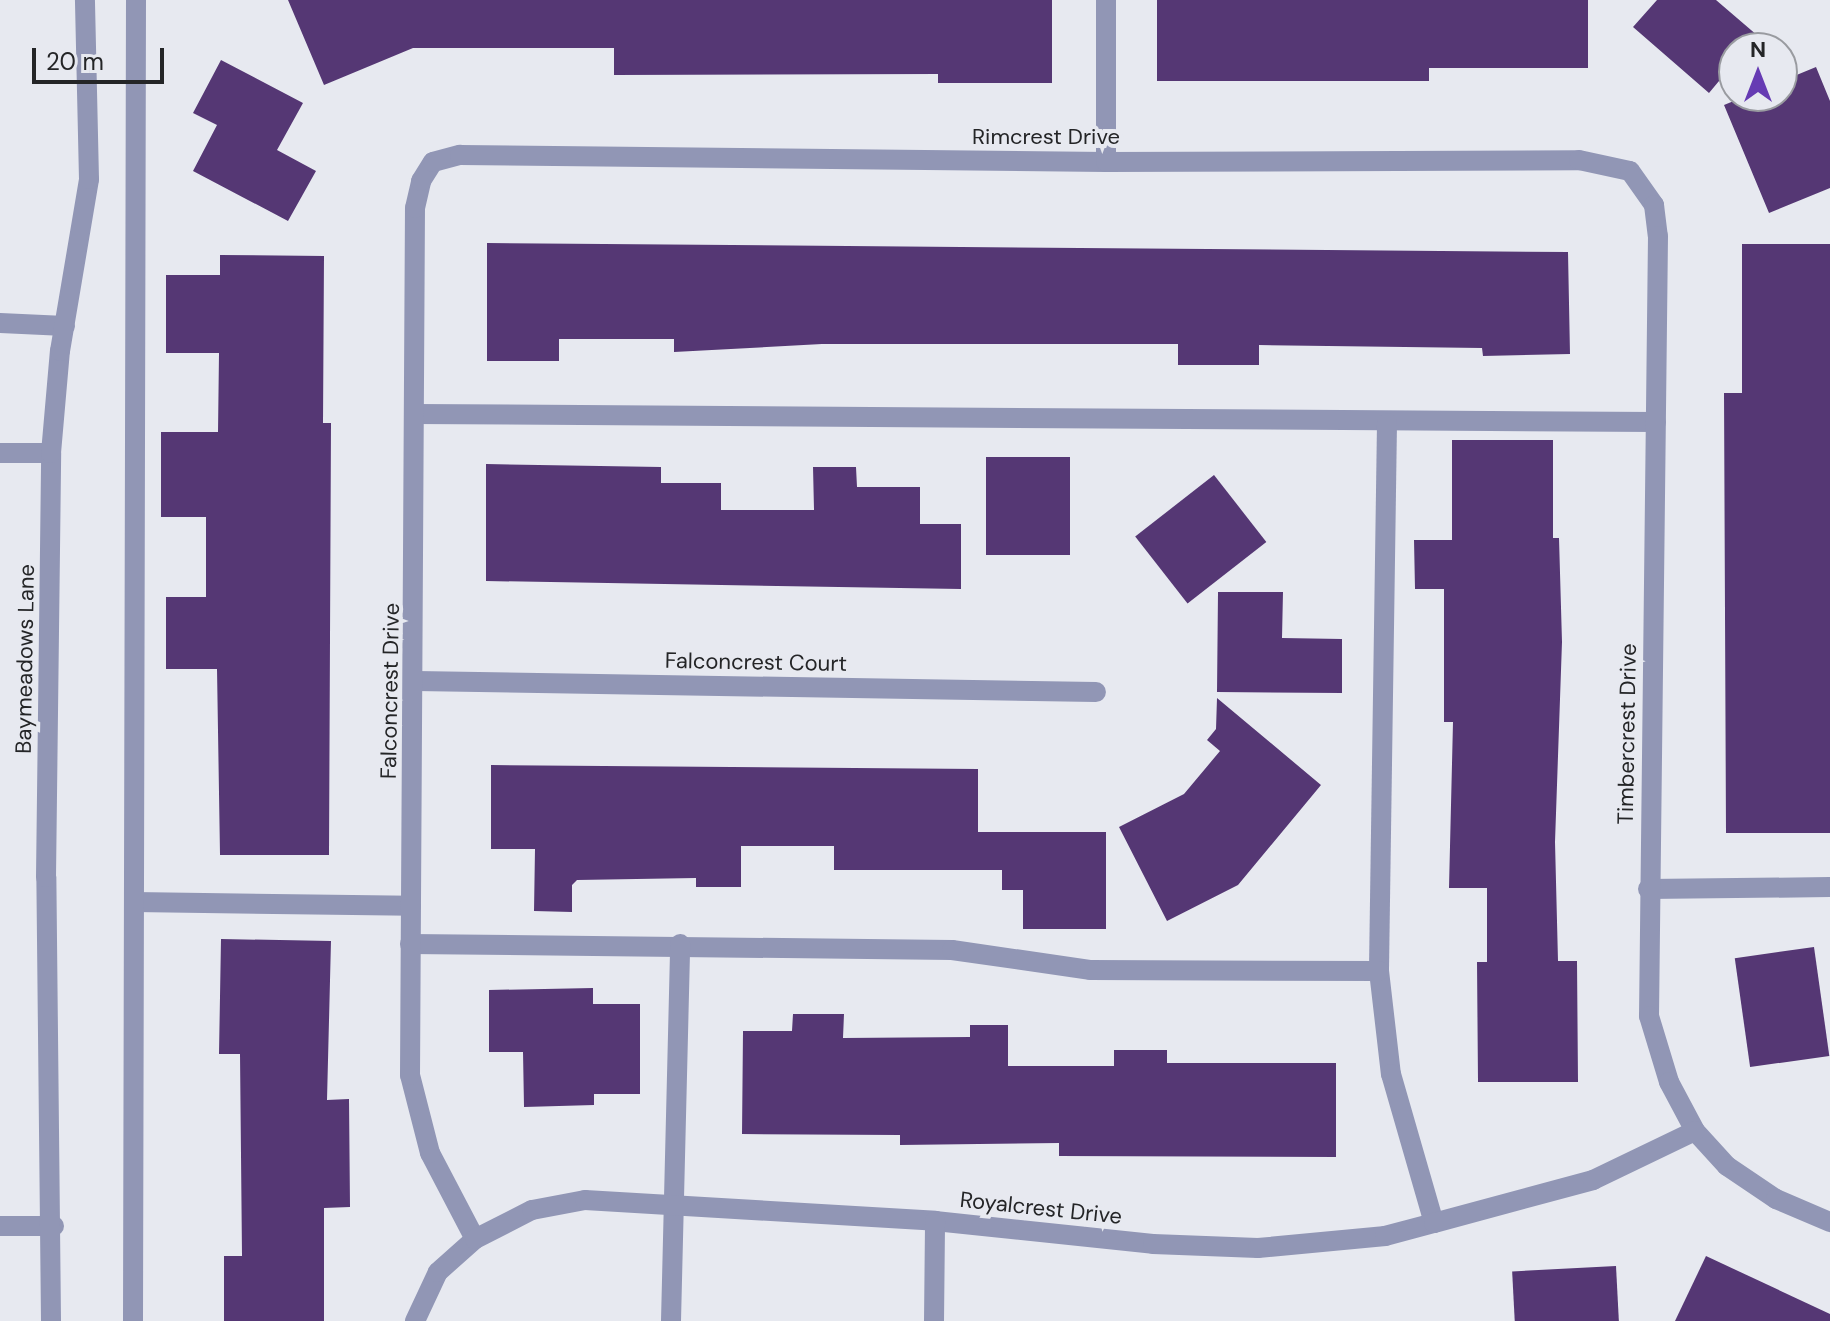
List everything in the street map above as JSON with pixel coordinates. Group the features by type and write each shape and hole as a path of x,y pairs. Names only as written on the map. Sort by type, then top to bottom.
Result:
{"street":[{"name":"Baymeadows Lane","path":"51,1321 54,1226 46,877 51,453 65,326 89,179 85,0"},
{"path":"133,1321 136,0"},
{"path":"1106,0 1106,162"},
{"name":"Rimcrest Drive","path":"460,155 1106,162 1579,160 1630,171"},
{"name":"Falconcrest Drive","path":"460,155 433,162 421,181 415,208 416,681 410,1075 430,1153 475,1239"},
{"name":"Timbercrest Drive","path":"1630,171 1654,205 1658,236 1648,889 1649,1016 1669,1082 1695,1131 1727,1166 1776,1199 1830,1222"},
{"path":"0,323 65,326"},
{"path":"414,414 1387,423 1656,422"},
{"path":"1387,423 1379,971 1391,1074 1434,1223"},
{"path":"0,453 51,453"},
{"name":"Falconcrest Court","path":"416,681 1096,692"},
{"path":"1648,889 1830,887"},
{"path":"134,902 411,906"},
{"path":"410,944 680,944 952,950 1090,970 1379,971"},
{"path":"671,1321 680,944"},
{"name":"Royalcrest Drive","path":"415,1321 438,1272 475,1239 532,1210 585,1200 935,1221 1153,1244 1258,1248 1385,1236 1434,1223 1593,1180 1695,1131"},
{"path":"934,1321 935,1221"},
{"path":"0,1226 54,1226"}],"building":[{"path":"288,0 1052,0 1052,83 938,83 938,74 614,75 614,48 413,48 324,85"},
{"path":"1157,0 1588,0 1588,68 1429,68 1429,81 1157,81"},
{"path":"1657,0 1716,0 1753,32 1718,32 1718,82 1709,93 1633,27"},
{"path":"221,60 303,103 277,150 316,171 288,221 193,171 217,125 193,113"},
{"path":"1816,67 1830,101 1830,188 1769,213 1727,112 1798,112 1798,74"},
{"path":"487,243 1568,252 1570,354 1483,356 1482,348 1259,345 1259,365 1178,365 1178,344 822,344 674,352 674,339 559,339 559,361 487,361"},
{"path":"1742,244 1830,244 1830,833 1726,833 1724,393 1742,393"},
{"path":"220,255 324,256 323,423 331,423 329,855 220,855 217,669 166,669 166,597 206,597 206,517 161,517 161,432 218,432 219,353 166,353 166,275 220,275"},
{"path":"1452,440 1553,440 1553,538 1559,538 1562,642 1555,842 1558,961 1577,961 1578,1082 1478,1082 1477,962 1487,962 1487,888 1449,888 1453,722 1444,722 1444,589 1415,589 1414,540 1452,540"},
{"path":"986,457 1070,457 1070,555 986,555"},
{"path":"486,464 661,467 661,483 721,483 721,510 814,510 813,467 856,467 857,487 920,487 920,524 961,524 961,589 486,581"},
{"path":"1214,475 1266,542 1188,604 1135,537"},
{"path":"1218,592 1283,592 1282,638 1342,639 1342,693 1217,692"},
{"path":"1217,698 1321,785 1238,885 1167,921 1119,827 1184,794 1220,751 1207,740 1216,729"},
{"path":"491,765 978,769 978,832 1106,832 1106,929 1023,929 1023,890 1002,890 1002,870 834,870 834,846 741,846 741,887 696,887 696,878 577,880 572,885 572,912 534,911 535,849 491,849"},
{"path":"221,939 331,941 327,1100 349,1099 350,1207 324,1208 324,1321 224,1321 224,1256 242,1256 240,1054 219,1054"},
{"path":"1814,947 1829,1056 1750,1067 1735,958"},
{"path":"593,988 593,1004 640,1004 640,1094 594,1094 594,1105 524,1107 523,1052 489,1052 489,990"},
{"path":"793,1014 844,1014 843,1038 970,1037 970,1025 1008,1025 1008,1066 1114,1066 1114,1050 1167,1050 1167,1063 1336,1063 1336,1157 1059,1156 1059,1143 900,1145 900,1135 742,1134 743,1031 792,1031"},
{"path":"1706,1256 1830,1314 1830,1321 1675,1321"},
{"path":"1616,1266 1619,1321 1515,1321 1512,1271"}]}
